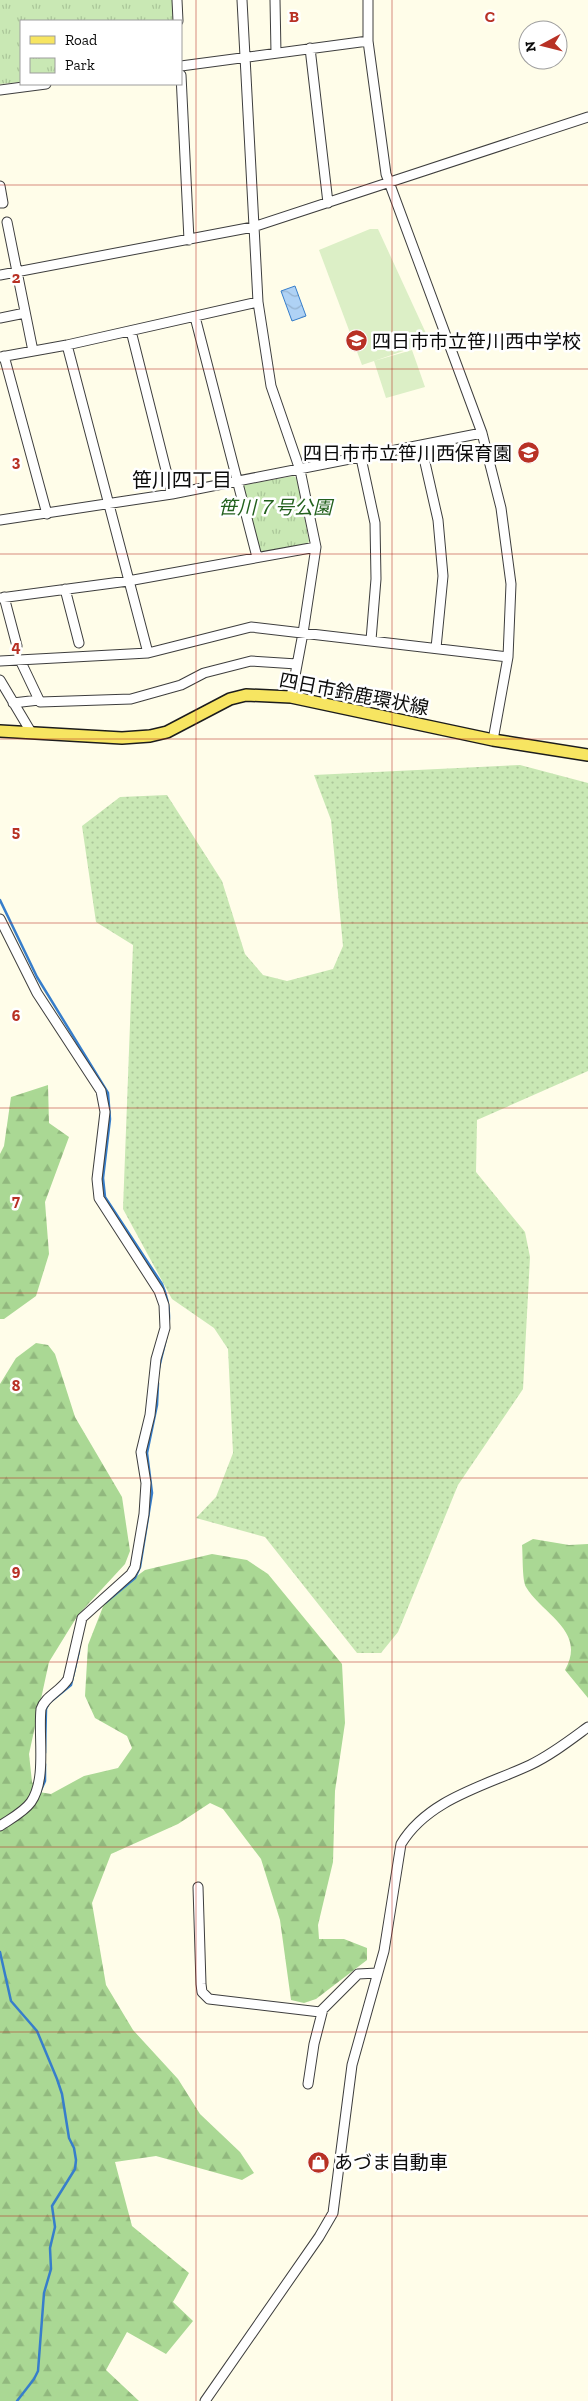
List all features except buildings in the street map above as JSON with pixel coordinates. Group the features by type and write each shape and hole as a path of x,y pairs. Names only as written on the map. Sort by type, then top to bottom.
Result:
{"main road":[{"name":"四日市鈴鹿環状線","path":"0,731 122,738 150,736 167,732 230,699 246,695 291,697 494,740 588,755"}],"street":[{"path":"177,0 178,20"},
{"path":"242,0 243,58 258,302 270,386 300,470 316,546 291,697"},
{"path":"275,0 276,53"},
{"path":"368,0 368,41 389,184 482,433 501,508 511,584 508,657 494,740"},
{"path":"182,66 368,41"},
{"path":"310,48 328,203"},
{"path":"0,90 38,85"},
{"path":"181,85 189,240"},
{"path":"0,275 253,227 389,184 588,117"},
{"path":"0,186 3,203 0,203"},
{"path":"7,222 33,351"},
{"path":"47,514 2,357 67,345 258,302"},
{"path":"0,318 25,313"},
{"path":"195,317 257,557"},
{"path":"131,331 172,494"},
{"path":"67,345 148,653"},
{"path":"0,520 172,494 482,433"},
{"path":"421,445 438,520 443,576 436,648"},
{"path":"361,458 375,523 376,579 371,640"},
{"path":"17,646 2,598 128,581 316,546"},
{"path":"65,589 78,643"},
{"path":"0,662 148,653 251,627 508,657"},
{"path":"20,660 39,700"},
{"path":"14,702 131,699 181,685 204,674 251,661 297,664"},
{"path":"0,680 31,732"},
{"path":"0,919 37,994 100,1091 105,1112 97,1179 99,1198 159,1291 166,1317 156,1359 150,1415 141,1452 146,1483 144,1514 135,1567 131,1574 82,1618 68,1679 62,1687 44,1702 41,1709 40,1780 36,1793 27,1807 0,1826"},
{"path":"205,2401 319,2237 333,2212 352,2065 384,1952 398,1854 406,1835 430,1812 458,1797 531,1764 588,1727"},
{"path":"198,1887 201,1984 209,1999 314,2012 323,2009 358,1974 377,1973"},
{"path":"308,2084 314,2044 323,2009"}],"green space":[{"path":"0,0 173,0 174,20 20,20 20,82 0,84"},
{"path":"370,229 378,229 430,342 362,365 319,250"},
{"path":"412,350 425,387 386,398 374,361"},
{"name":"笹川７号公園","path":"293,476 297,478 308,544 262,552 259,550 242,488 244,485"},
{"path":"520,765 588,783 588,1071 477,1120 476,1172 525,1232 530,1257 523,1389 458,1485 398,1632 381,1653 357,1653 265,1537 196,1518 216,1497 233,1453 228,1349 214,1328 172,1299 123,1209 133,945 96,922 82,826 120,797 167,795 222,881 245,954 263,975 287,981 333,969 343,946 331,820 314,775"},
{"path":"48,1085 49,1123 69,1137 45,1202 49,1254 36,1296 4,1319 0,1319 0,1154 4,1146 11,1097"},
{"path":"36,1343 48,1345 55,1354 75,1417 122,1497 130,1551 125,1564 78,1615 49,1662 29,1754 32,1782 39,1792 51,1794 84,1776 118,1768 132,1748 127,1736 95,1718 85,1696 88,1645 106,1599 145,1570 212,1554 247,1560 268,1574 342,1664 345,1723 335,1791 333,1862 318,1925 319,1939 344,1939 367,1948 367,1960 316,1999 304,2003 291,2000 280,1920 261,1859 223,1809 210,1803 178,1824 111,1854 92,1903 106,1985 133,2030 178,2079 200,2114 240,2152 254,2173 242,2180 156,2156 115,2162 132,2226 189,2273 173,2302 193,2321 166,2354 127,2332 106,2370 139,2401 0,2401 0,1384 16,1358"},
{"path":"533,1539 569,1545 588,1544 588,1698 565,1670 570,1656 571,1645 567,1634 526,1587 523,1573 522,1545"}],"water":[{"path":"295,286 306,316 292,321 281,291"}],"waterway":[{"path":"0,900 37,977 108,1093 110,1119 103,1178 105,1197 162,1284 166,1296 169,1316 167,1336 159,1368"},
{"path":"105,1603 135,1578 140,1567 152,1493 147,1453 157,1405 158,1383"},
{"path":"45,1753 46,1709 49,1703 71,1685 79,1651"},
{"path":"37,1799 45,1781 45,1764"},
{"path":"0,1952 11,2001 37,2031 57,2079 62,2094 69,2138 74,2148 76,2160 75,2169 52,2206 55,2227 50,2248 51,2269 44,2293 38,2371 17,2401"}],"place":[{"name":"四日市市立笹川西中学校","path":"356,341"},
{"name":"四日市市立笹川西保育園","path":"528,453"},
{"name":"あづま自動車","path":"318,2162"}],"district":[{"name":"笹川四丁目","path":"182,480"}]}
